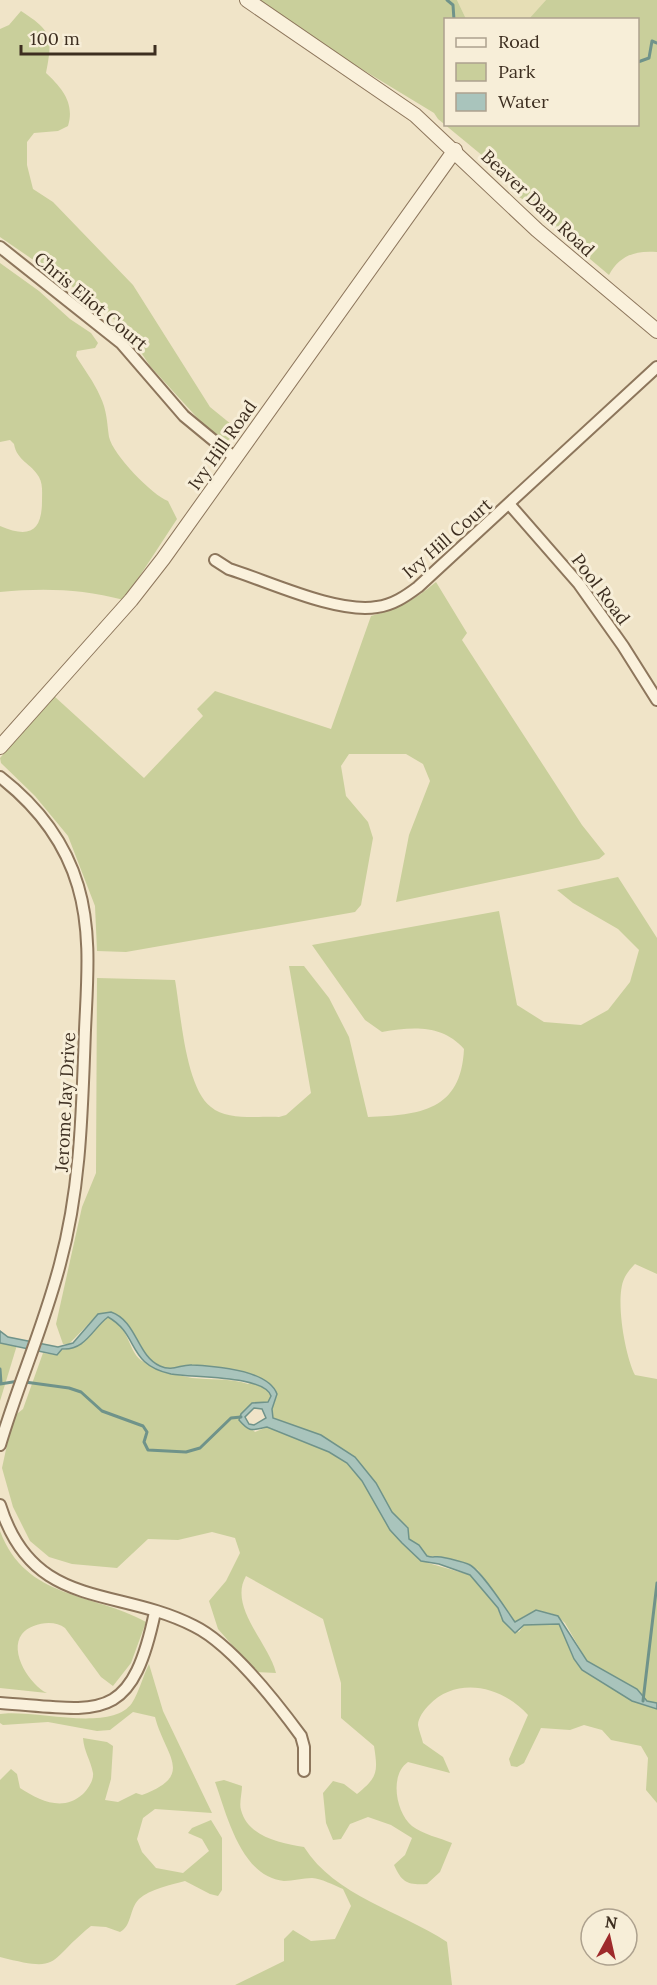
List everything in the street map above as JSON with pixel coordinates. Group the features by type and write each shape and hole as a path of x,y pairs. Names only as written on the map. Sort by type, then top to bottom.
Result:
{"street":[{"name":"Beaver Dam Road","path":"247,0 415,115 455,150 537,230 657,331"},
{"name":"Ivy Hill Road","path":"0,747 131,600 455,150"},
{"name":"Chris Eliot Court","path":"0,248 121,343 184,416 235,458"},
{"name":"Ivy Hill Court","path":"215,560 229,569 347,607 378,607 393,603 418,587 657,368"},
{"name":"Pool Road","path":"510,505 579,584 623,646 657,700"},
{"name":"Jerome Jay Drive","path":"0,777 29,803 57,840 78,886 86,933 78,1171 60,1267 0,1445"},
{"path":"0,1505 13,1539 25,1554 54,1579 87,1594 155,1612 193,1625 227,1650 301,1736 304,1747 304,1771"},
{"path":"0,1703 78,1708 107,1704 128,1688 136,1677 149,1640 155,1612"}],"shaded area":[{"path":"457,0 546,0 531,18 466,18"}],"green space":[{"path":"258,0 457,0 466,18 444,18 444,124 434,113 345,59"},
{"path":"546,0 657,0 657,252 642,252 628,256 613,268 609,275 558,232 544,212 519,197 495,166 446,126 639,126 639,18 530,18"},
{"path":"21,11 39,24 48,36 49,51 46,73 66,96 70,110 68,126 58,131 34,133 27,142 27,165 33,189 53,202 133,285 210,407 237,429 235,435 227,441 213,435 150,366 127,331 93,301 0,237 0,29 9,25"},
{"path":"0,263 91,333 98,343 95,348 77,351 76,356 102,401 112,445 134,473 153,491 168,501 177,519 124,600 62,590 0,592 0,526 18,532 32,530 39,520 42,492 39,477 21,458 14,444 10,440 0,442"},
{"path":"436,582 467,633 462,640 582,825 605,854 599,859 396,902 409,835 430,781 423,764 406,754 349,754 341,766 346,796 368,822 373,838 361,905 355,912 126,952 97,951 95,906 68,836 35,796 1,763 0,758 54,696 144,778 203,716 197,709 215,691 331,729 371,616 405,603"},
{"path":"618,877 657,938 657,1274 635,1264 624,1279 621,1288 621,1313 625,1342 635,1375 657,1379 657,1703 647,1701 639,1692 587,1661 565,1623 556,1615 545,1612 526,1615 515,1622 478,1570 470,1565 443,1557 427,1556 419,1545 409,1539 408,1527 392,1512 376,1483 355,1457 321,1435 273,1418 272,1409 277,1395 272,1387 263,1381 239,1372 213,1367 192,1365 169,1368 160,1366 146,1355 132,1330 120,1316 111,1312 98,1314 69,1344 63,1344 56,1324 82,1207 96,1173 97,978 175,980 190,1067 202,1097 211,1107 226,1114 243,1117 279,1117 286,1115 311,1093 289,966 304,966 329,998 349,1037 368,1117 405,1114 420,1111 446,1097 455,1086 461,1070 464,1049 446,1035 436,1031 404,1029 382,1032 365,1020 312,945 499,911 517,1005 544,1022 581,1025 608,1010 630,982 639,950 618,929 573,903 557,890"},
{"path":"106,1317 120,1326 134,1353 149,1365 192,1378 248,1384 253,1382 270,1391 271,1396 268,1402 255,1402 239,1417 255,1432 267,1427 329,1452 347,1463 362,1481 386,1521 428,1563 470,1575 498,1608 501,1618 519,1632 524,1625 559,1624 579,1666 599,1681 638,1702 657,1709 657,1803 646,1790 648,1758 641,1746 611,1740 602,1730 584,1725 570,1730 541,1728 524,1763 517,1767 511,1766 509,1759 528,1715 506,1697 493,1691 466,1688 453,1690 440,1696 425,1709 418,1722 423,1743 443,1757 450,1773 408,1762 398,1776 397,1794 406,1820 426,1834 452,1843 440,1872 427,1884 406,1882 394,1865 405,1855 412,1838 391,1825 368,1817 350,1824 341,1839 333,1840 326,1823 323,1793 333,1781 344,1784 357,1794 373,1778 376,1762 374,1746 341,1718 341,1683 323,1619 246,1576 242,1588 242,1600 276,1673 256,1672 218,1629 209,1601 226,1581 240,1553 235,1538 212,1532 178,1540 148,1539 117,1568 72,1564 49,1557 30,1541 13,1507 2,1468 13,1417 23,1409 43,1353 57,1355 102,1323"},
{"path":"0,1343 17,1345 0,1401"},
{"path":"0,1531 12,1553 26,1570 43,1582 146,1622 131,1663 113,1686 101,1677 65,1628 49,1623 31,1627 22,1634 18,1641 23,1668 34,1683 47,1693 0,1688"},
{"path":"149,1664 163,1711 212,1813 155,1809 143,1818 137,1839 142,1852 156,1868 183,1873 209,1851 202,1839 188,1833 192,1828 211,1820 222,1838 222,1890 218,1896 185,1881 167,1886 139,1899 127,1926 120,1932 106,1927 91,1926 59,1956 45,1964 20,1962 0,1957 0,1780 11,1769 17,1774 20,1788 35,1797 51,1803 68,1802 75,1799 87,1790 93,1776 83,1738 107,1742 113,1746 111,1779 105,1800 118,1802 136,1793 142,1795 158,1788 168,1780 173,1763 155,1717 133,1712 110,1730 97,1731 48,1722 3,1725 0,1723 0,1714 90,1718 107,1717 122,1712 132,1703"},
{"path":"224,1780 242,1786 241,1810 245,1819 258,1833 276,1841 304,1847 317,1864 350,1890 447,1942 452,1985 235,1985 284,1961 284,1939 293,1930 311,1941 335,1939 351,1906 343,1889 328,1882 312,1878 284,1881 269,1877 257,1868 246,1857 225,1811 215,1782"}],"water":[{"path":"111,1312 120,1316 132,1330 146,1355 165,1368 188,1365 213,1367 239,1371 263,1379 272,1386 277,1394 272,1409 273,1418 321,1435 355,1457 376,1483 392,1512 408,1528 409,1539 419,1545 427,1556 450,1559 473,1567 486,1581 515,1622 536,1610 558,1616 587,1661 637,1689 647,1701 657,1703 657,1709 632,1701 582,1670 574,1659 559,1624 524,1625 515,1633 503,1621 498,1608 470,1575 439,1564 421,1561 390,1530 362,1481 347,1463 329,1452 267,1427 254,1430 246,1427 239,1420 241,1414 252,1403 268,1402 271,1396 266,1389 242,1381 171,1374 157,1369 140,1356 125,1332 108,1317 83,1343 70,1349 62,1349 57,1355 0,1343 0,1331 8,1337 58,1347 73,1343 98,1314","holes":["254,1408 262,1409 266,1418 254,1425 249,1424 245,1417"]}],"waterway":[{"path":"447,0 453,5 454,18"},
{"path":"639,62 649,58 652,41 657,43"},
{"path":"0,1369 1,1383"},
{"path":"0,1384 19,1381"},
{"path":"25,1382 69,1388 81,1392 102,1411 143,1426 147,1432 144,1442 148,1450 186,1452 200,1448 231,1418 241,1417"},
{"path":"643,1701 657,1583"}]}
